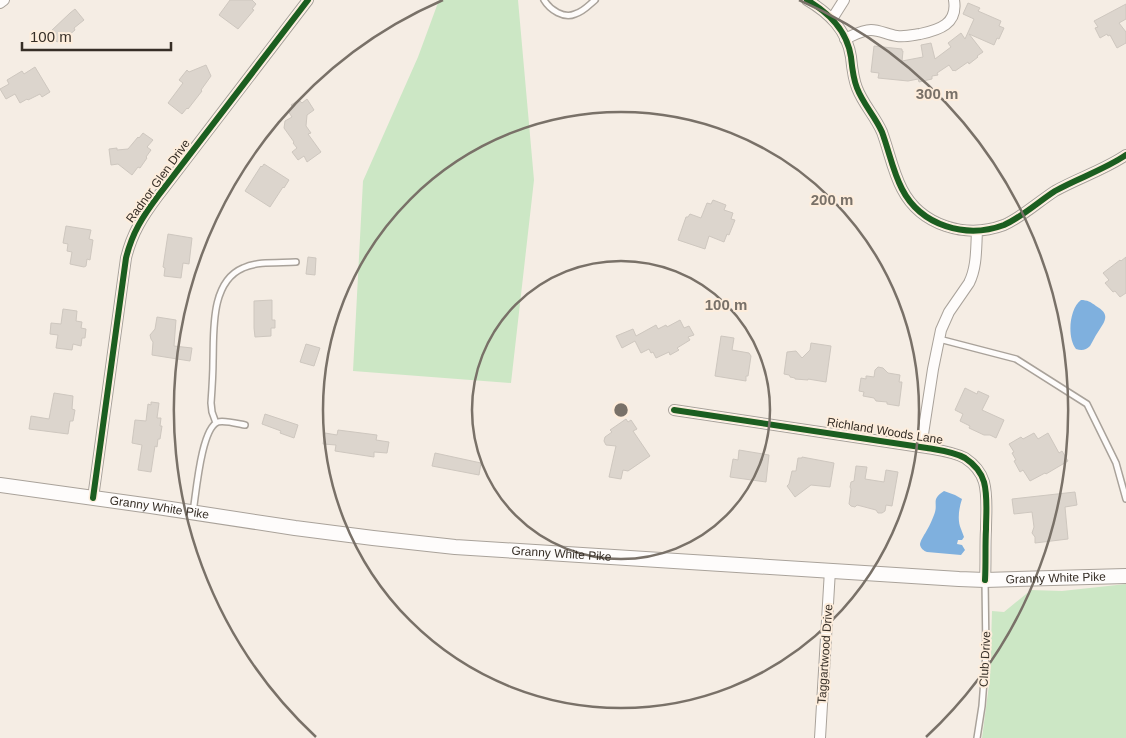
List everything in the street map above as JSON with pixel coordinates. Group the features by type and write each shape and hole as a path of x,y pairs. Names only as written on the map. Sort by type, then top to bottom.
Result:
{"main road":[{"name":"Granny White Pike","path":"0,485 304,529 455,547 985,580 1126,576"}],"street":[{"path":"0,3 4,0"},
{"name":"Radnor Glen Drive","path":"93,498 126,264 132,238 158,196 308,0"},
{"path":"807,0 823,10 839,26 851,56 852,72 856,86 882,132 895,173 905,194 923,215 937,223 956,229 977,231 995,227 1012,221 1063,186 1125,160"},
{"path":"832,18 844,0"},
{"path":"845,39 859,32 869,30 901,36 939,29 948,23 953,15 954,0"},
{"path":"921,447 938,338 945,318 972,276 977,231"},
{"name":"Richland Woods Lane","path":"674,410 921,447 960,456 973,464 984,484 986,496 985,580"},
{"name":"Taggartwood Drive","path":"820,738 830,570"}],"lane":[{"path":"544,0 554,10 562,14 572,15 581,11 595,0"},
{"path":"216,424 211,403 213,329 215,312 221,292 232,275 245,267 296,262"},
{"path":"938,338 1016,359 1087,404 1116,463 1126,499"},
{"path":"193,512 203,449 208,435 216,424 224,422 246,425"},
{"name":"Club Drive","path":"977,738 982,706 986,654 985,580"}],"green space":[{"path":"439,0 518,0 534,180 511,383 353,371 363,181 418,57"},
{"path":"1126,584 1126,738 982,738 990,677 992,611 1004,612 1031,590 1062,591"}],"water":[{"path":"1081,300 1089,302 1100,309 1105,315 1103,324 1090,346 1082,350 1076,349 1070,331 1074,310"},
{"path":"944,491 962,499 959,518 964,537 962,540 958,540 957,544 962,545 965,550 961,555 927,552 920,545 934,515 936,499"}],"building":[{"path":"230,0 252,0 256,4 252,9 254,10 238,29 219,15"},
{"path":"968,3 980,8 978,11 1001,21 999,26 1004,28 994,45 969,34 983,52 969,64 968,62 955,71 949,65 937,73 938,75 932,76 932,79 919,82 918,79 908,81 878,78 879,73 871,72 874,46 902,49 902,61 923,57 921,45 931,43 935,59 951,47 948,43 961,33 965,39 974,19 963,14"},
{"path":"1126,4 1126,19 1119,23 1126,32 1126,43 1117,48 1110,35 1108,36 1107,34 1100,38 1095,28 1098,27 1094,21"},
{"path":"75,9 84,20 68,36 57,42 50,33 51,31"},
{"path":"206,65 211,76 202,91 182,114 168,103 183,83 179,80 187,70 189,72"},
{"path":"35,67 50,92 42,97 40,94 20,103 15,94 6,99 0,89 9,84 7,80 22,71 24,74"},
{"path":"307,99 314,110 307,115 306,126 311,133 308,134 321,152 307,162 304,156 298,160 292,152 297,148 284,128 285,121 292,117 288,111 293,107 291,105 299,100 302,103"},
{"path":"143,133 153,140 147,147 151,150 140,168 138,167 132,175 118,164 111,165 109,149 128,149"},
{"path":"264,164 289,180 270,207 245,191"},
{"path":"713,200 726,205 724,210 733,213 731,219 735,220 724,242 709,236 705,249 678,240 686,217 690,214 701,218 707,203 711,204"},
{"path":"66,226 91,230 89,239 93,240 90,260 87,259 86,266 84,267 70,264 72,252 67,251 68,244 63,243"},
{"path":"168,234 192,238 189,264 183,263 181,278 164,276 165,268 163,267"},
{"path":"308,257 316,258 315,275 306,274"},
{"path":"1126,257 1126,293 1120,297 1105,283 1109,280 1103,273"},
{"path":"272,300 272,320 275,320 275,328 271,328 271,336 255,337 254,301"},
{"path":"63,309 77,311 76,321 82,322 81,328 86,329 85,338 82,338 81,346 73,344 72,350 56,348 58,335 50,334 51,323 61,324"},
{"path":"157,317 176,320 174,346 192,348 190,361 152,355 153,342 150,335 155,329"},
{"path":"680,320 684,328 689,326 694,335 688,337 690,340 670,355 669,352 656,358 649,349 641,353 635,341 622,348 616,336 633,329 636,336 656,325 658,329 666,325 667,327"},
{"path":"721,336 734,338 732,350 749,353 751,356 746,381 715,376"},
{"path":"811,343 831,346 826,382 795,379 784,374 787,352 796,351 802,358 810,350"},
{"path":"306,344 320,348 314,366 300,362"},
{"path":"878,367 883,368 888,373 900,375 899,382 902,382 899,406 876,401 874,398 863,396 864,392 859,391 861,378 866,379 866,376 874,377 875,370"},
{"path":"965,388 977,394 978,391 989,396 982,410 1004,420 996,438 969,428 970,426 960,421 963,414 955,410"},
{"path":"54,393 73,396 72,409 75,410 73,421 70,421 68,434 29,429 31,416 49,419"},
{"path":"151,402 159,403 157,418 161,418 160,426 162,426 160,439 158,439 157,447 155,446 151,472 138,470 142,445 132,443 135,420 146,421 148,404 151,405"},
{"path":"265,414 298,425 294,438 262,424"},
{"path":"626,419 628,422 631,420 637,429 633,431 650,456 628,471 623,470 621,479 609,477 616,446 606,445 605,437 612,432 610,430"},
{"path":"338,430 377,435 376,440 389,442 387,453 374,452 374,457 335,451 336,445 323,444 325,433 337,435"},
{"path":"1034,433 1038,439 1048,433 1059,453 1062,451 1068,461 1030,481 1023,470 1020,472 1014,461 1016,460 1012,453 1014,452 1009,444 1021,437 1023,439"},
{"path":"739,450 769,455 766,482 730,477 733,459 738,460"},
{"path":"435,453 481,463 479,475 432,466"},
{"path":"802,457 834,463 830,487 811,485 795,497 787,486 792,471 796,471 798,458"},
{"path":"856,466 867,467 865,479 884,482 886,470 898,472 892,506 886,505 885,511 878,513 876,510 857,505 855,507 849,504 850,487 851,482 854,481"},
{"path":"1075,492 1077,505 1065,507 1068,539 1035,543 1035,537 1032,533 1034,527 1032,512 1014,514 1012,499"}],"cycle path":[{"path":"93,498 128,249 143,218 158,196 308,0"},
{"path":"807,0 830,17 846,39 857,88 882,132 902,189 910,202 933,220 960,230 989,229 1004,225 1024,214 1055,191 1126,155"},
{"path":"674,410 932,449 965,458 979,472 983,478 985,488 985,580"}]}
